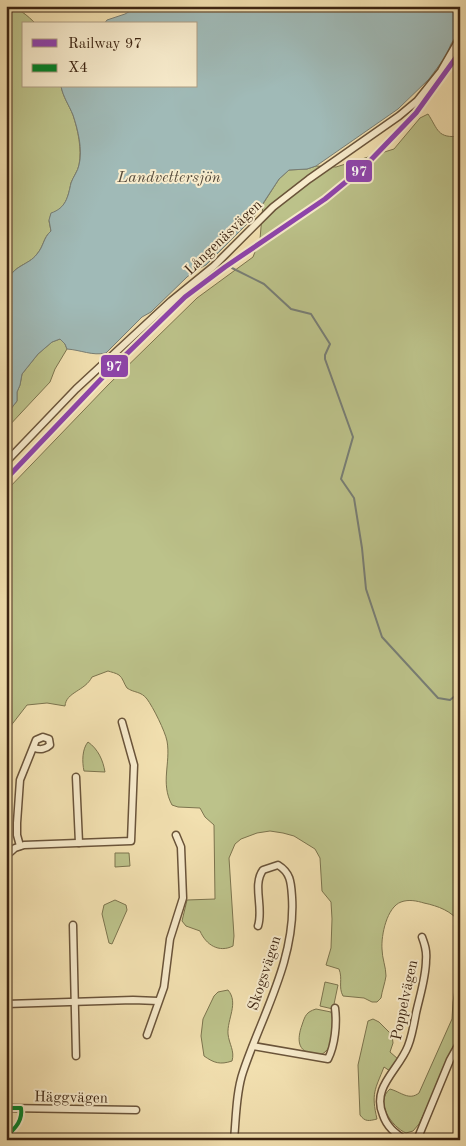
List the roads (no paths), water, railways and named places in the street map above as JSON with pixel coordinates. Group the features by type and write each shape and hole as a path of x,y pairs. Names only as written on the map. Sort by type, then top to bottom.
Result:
{"street":[{"name":"Långenäsvägen","path":"6,462 76,389 171,301 214,266 273,207 309,178 399,116 417,101 441,71 460,38"},
{"path":"6,856 20,846 131,840 134,765 122,722"},
{"path":"20,846 17,835 20,780 28,758 35,748"},
{"path":"76,777 79,843"},
{"path":"147,1035 164,987 170,939 183,898 182,847 176,835"},
{"name":"Skogsvägen","path":"234,1140 241,1081 274,993 290,939 292,912 290,880 287,872 278,865 264,870 259,878 260,917 258,926"},
{"path":"73,925 76,1056"},
{"name":"Poppelvägen","path":"406,1140 392,1131 387,1124 379,1100 383,1086 401,1061 408,1046 426,961 425,944 422,937"},
{"path":"6,1004 132,1000 158,1001"},
{"path":"253,1046 328,1059 336,1022 335,1008"},
{"path":"417,1140 450,1060 460,1042"},
{"path":"6,1058 6,1092"},
{"name":"Häggvägen","path":"6,1108 136,1110"}],"water":[{"name":"Landvettersjön","path":"139,6 460,6 459,31 446,56 429,79 398,109 316,166 307,169 289,170 279,179 254,217 206,265 187,277 151,312 142,317 106,353 91,353 67,349 60,339 52,342 38,354 22,374 17,392 17,401 6,415 6,283 13,272 33,258 51,231 49,220 51,213 60,208 66,201 80,159 77,127 62,88 198,88 198,22 106,22"}],"waterway":[{"path":"232,268 264,284 291,309 311,314 330,344 325,359 353,437 341,479 354,498 366,589 382,637 438,698 450,700 460,692"}],"rail line":[{"name":"97","path":"6,479 104,376 185,297 225,267 325,199 364,167 416,113 460,52"}]}
